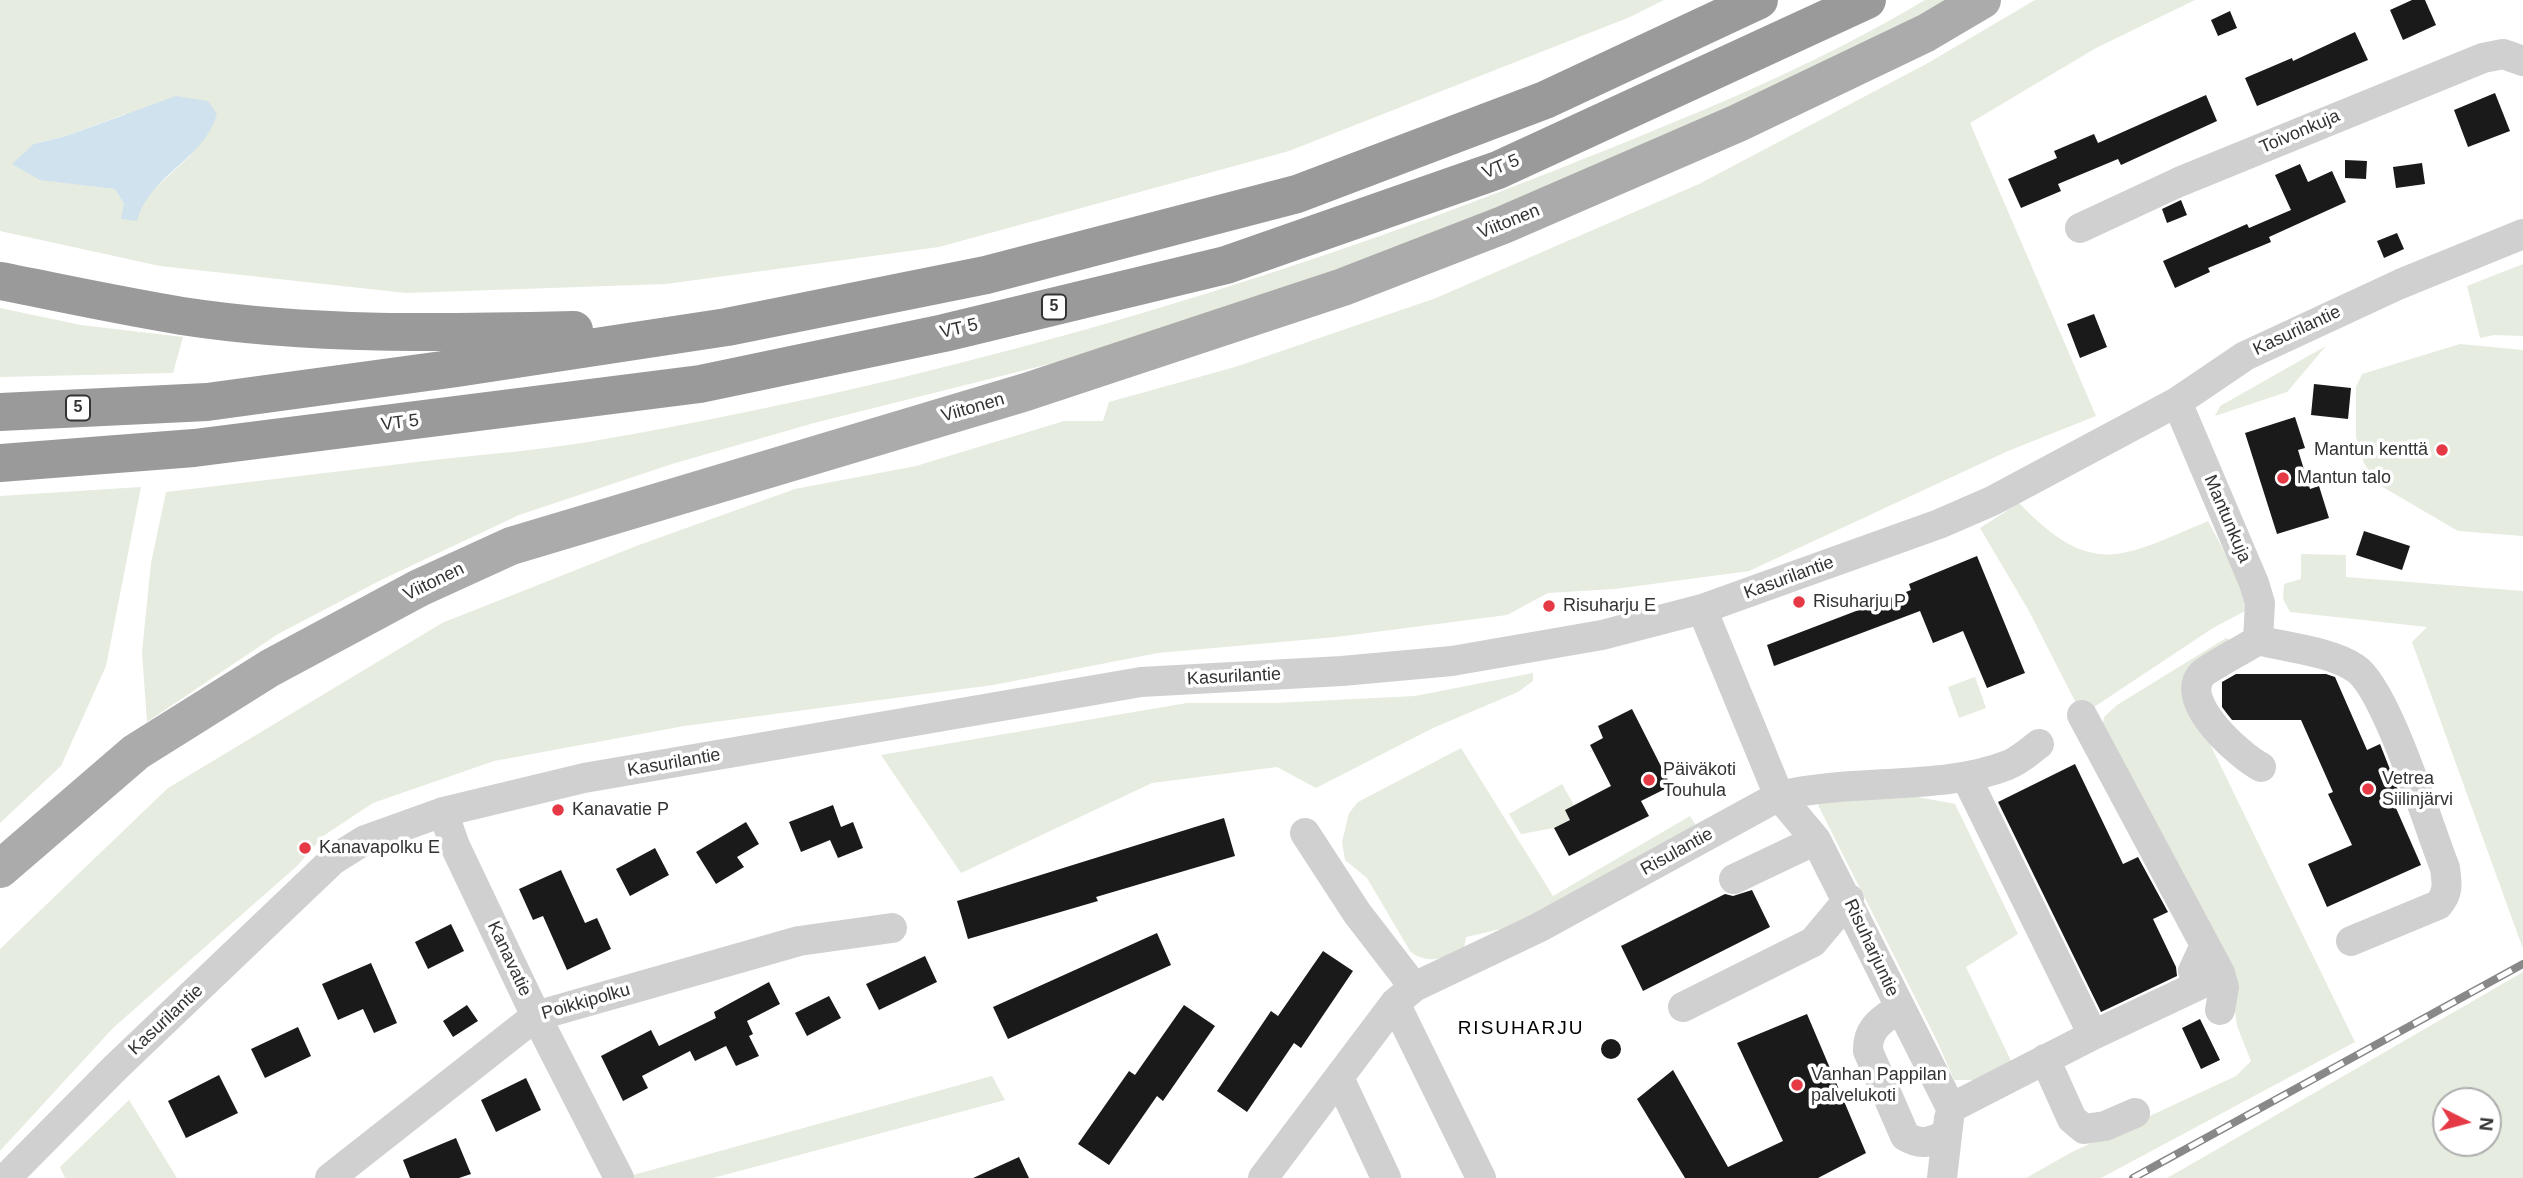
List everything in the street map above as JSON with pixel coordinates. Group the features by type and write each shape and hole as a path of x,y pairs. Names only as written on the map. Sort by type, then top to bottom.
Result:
{"highway":[{"name":"5","path":"0,412 207,402 727,327 986,275 1297,194 1545,100 1759,0"},
{"name":"VT 5","path":"0,463 194,448 700,384 944,333 1226,265 1498,170 1867,0"},
{"path":"0,281 183,316 246,323 414,333 727,327"}],"main road":[{"name":"Viitonen","path":"0,869 136,752 270,668 419,588 511,546 1026,392 1343,286 1503,225 1738,123 1926,33 1982,0"}],"street":[{"name":"Toivonkuja","path":"2080,228 2179,182 2483,58 2503,54 2523,61"},
{"name":"Kasurilantie","path":"6,1178 115,1068 333,860 365,840 443,812 584,778 1141,682 1452,662 1602,635 1702,609 1939,524 1992,501 2177,402 2245,356 2400,284 2523,233"},
{"name":"Mantunkuja","path":"2177,402 2185,442 2254,583 2260,603 2258,640"},
{"path":"1702,609 1779,796"},
{"path":"2261,767 2244,758 2212,725 2200,705 2197,683 2203,674 2258,640 2344,662 2359,670 2379,700 2445,868 2447,892 2438,905 2351,942"},
{"path":"2082,715 2205,945 2224,987 2220,1010"},
{"name":"Risulantie","path":"1405,995 1538,928 1779,796 1810,789 1966,777 2010,765 2039,744"},
{"path":"1966,777 2093,1035"},
{"name":"Risuharjuntie","path":"1779,796 1816,840 1849,900 1949,1121"},
{"name":"Kanavatie","path":"443,812 454,846 536,1016 619,1178"},
{"path":"1305,834 1357,913 1405,995 1480,1178"},
{"path":"1734,879 1816,840"},
{"path":"1683,1007 1814,943 1849,900"},
{"name":"Poikkipolku","path":"330,1178 536,1016 799,941 892,928"},
{"path":"1899,1008 1875,1025 1867,1040 1868,1051 1905,1136 1915,1143 1928,1143 1949,1121 2045,1059 2199,985 2193,971 2205,945"},
{"path":"1263,1178 1405,995"},
{"path":"2045,1059 2072,1119 2084,1129 2105,1126 2135,1113"},
{"path":"1339,1078 1386,1178"},
{"path":"1942,1178 1949,1121"}],"shaded area":[{"path":"0,0 1664,0 1630,17 1289,151 939,247 666,284 406,293 160,266 0,231","holes":["125,114 191,155 150,193 141,206 124,204 115,189 98,186 34,144 66,136"]},
{"path":"1925,0 1955,0 1930,15 1486,218 1089,354 814,423 672,464 519,515 383,579 278,634 147,722 142,652 151,563 166,492 588,442 835,393 958,364 1079,331 1320,257 1556,170 1791,71"},
{"path":"2035,0 2195,0 2096,48 1970,123 2096,416 2008,451 1749,571 1615,589 1548,593 1507,615 1336,637 1158,653 993,685 684,726 494,761 373,803 323,836 297,866 113,1028 0,1151 0,949 168,788 442,623 639,545 795,489 916,466 1064,421 1103,421 1109,402 1235,367 1436,298 1699,184 1928,63"},
{"path":"2523,264 2523,336 2494,335 2480,338 2467,286"},
{"path":"0,308 81,325 183,337 173,373 0,377"},
{"name":"Mantun kenttä","path":"2460,344 2523,350 2523,536 2458,531 2376,483 2364,463 2356,437 2356,387 2362,374"},
{"path":"2326,346 2287,392 2215,416 2220,406"},
{"path":"141,487 106,666 61,766 0,823 0,496"},
{"path":"2019,503 2067,543 2088,552 2108,554 2129,552 2208,521 2233,568 2260,603 2213,628 2082,715 2029,611 1980,528"},
{"path":"2301,554 2346,555 2346,577 2523,591 2523,949 2412,642 2427,627 2290,612 2283,599 2284,584 2301,579"},
{"path":"2226,638 2236,643 2191,705 2355,1042 2101,1178 2026,1178 2072,1152 2236,1076 2251,1061 2237,1026 2232,990 2102,729 2104,717 2117,705"},
{"path":"1533,673 1533,681 1518,692 1433,728 1316,788 1277,767 1152,783 961,873 881,755 1187,703 1276,703 1415,696"},
{"path":"1975,677 1986,708 1959,718 1948,687"},
{"path":"1461,748 1553,896 1690,816 1697,827 1510,927 1466,937 1464,948 1451,955 1437,959 1423,958 1410,951 1367,878 1345,860 1342,842 1349,813 1358,802"},
{"path":"1562,784 1574,805 1565,810 1570,820 1554,828 1521,834 1509,814"},
{"path":"1896,793 1955,804 2018,934 1966,967 2014,1067 1984,1080 1954,1080 1818,805 1833,795"},
{"path":"2523,972 2523,1178 2167,1178"},
{"path":"992,1076 1005,1100 713,1178 634,1178 633,1175"},
{"path":"129,1100 177,1178 65,1178 60,1167"}],"water":[{"path":"176,96 208,101 217,114 201,144 153,191 143,205 137,221 121,219 124,204 115,189 40,180 12,164 34,144 66,136"}],"building":[{"path":"2412,0 2425,0 2436,25 2403,40 2390,10"},
{"path":"2230,11 2237,28 2218,36 2211,20"},
{"path":"2355,32 2368,60 2257,106 2245,78 2292,58 2293,61"},
{"path":"2495,93 2510,131 2468,147 2454,110"},
{"path":"2206,95 2217,121 2121,165 2118,159 2058,184 2061,191 2021,208 2008,179 2057,158 2054,151 2094,134 2098,143"},
{"path":"2345,160 2367,161 2366,179 2345,178"},
{"path":"2422,163 2425,184 2396,188 2393,167"},
{"path":"2300,164 2308,182 2332,171 2346,202 2269,237 2271,242 2208,268 2210,272 2175,288 2163,261 2247,224 2249,228 2291,210 2275,175"},
{"path":"2181,200 2187,215 2167,223 2162,209"},
{"path":"2397,233 2404,249 2384,258 2377,241"},
{"path":"2094,314 2107,347 2080,358 2067,324"},
{"path":"2314,384 2351,388 2348,419 2311,415"},
{"name":"Mantun talo","path":"2295,417 2305,448 2298,450 2310,489 2319,486 2329,518 2277,534 2245,433"},
{"path":"2364,531 2410,546 2402,570 2356,555"},
{"path":"1977,556 2025,673 1987,688 1963,631 1933,643 1920,611 1774,666 1767,645 1911,590 1909,584"},
{"name":"Vetrea Siilinjärvi","path":"2236,674 2326,674 2335,677 2367,750 2380,744 2400,795 2392,799 2421,865 2327,907 2308,864 2352,845 2328,794 2333,792 2301,720 2232,720 2222,707 2222,682"},
{"name":"Päiväkoti Touhula","path":"1632,709 1671,786 1641,801 1649,816 1569,856 1554,828 1570,820 1565,810 1611,786 1590,745 1603,738 1598,726"},
{"path":"2075,764 2123,864 2138,857 2168,912 2153,919 2176,967 2177,976 2101,1012 1998,802"},
{"path":"833,805 841,827 853,822 863,848 838,858 830,840 801,852 789,822"},
{"path":"1224,818 1235,856 1096,897 1098,901 968,939 957,901"},
{"path":"746,822 759,844 737,857 744,867 716,884 696,852"},
{"path":"655,848 669,875 630,896 616,869"},
{"path":"561,870 585,923 597,918 611,949 567,970 543,916 533,920 519,889"},
{"path":"1752,890 1770,927 1643,991 1621,946 1725,894 1733,896"},
{"path":"451,924 464,951 428,969 415,942"},
{"path":"1157,933 1171,965 1008,1039 993,1007"},
{"path":"1323,951 1353,971 1301,1048 1294,1043 1247,1112 1217,1091 1271,1011 1278,1016"},
{"path":"925,956 937,982 879,1010 866,984"},
{"path":"371,963 397,1023 374,1033 363,1009 338,1020 322,984"},
{"path":"769,982 780,1004 747,1021 753,1034 749,1036 759,1056 736,1066 726,1046 695,1061 690,1051 642,1076 648,1088 623,1101 601,1056 651,1030 659,1046 716,1018 714,1012"},
{"path":"829,996 841,1018 807,1036 795,1013"},
{"path":"467,1005 478,1021 453,1037 443,1021"},
{"path":"1184,1005 1215,1026 1163,1101 1157,1096 1109,1165 1078,1144 1129,1071 1135,1075"},
{"name":"Vanhan Pappilan palvelukoti","path":"1807,1014 1866,1153 1818,1178 1685,1178 1637,1099 1673,1070 1728,1167 1783,1141 1737,1043"},
{"path":"2200,1019 2220,1060 2201,1069 2182,1028"},
{"path":"298,1027 311,1056 265,1078 251,1049"},
{"path":"1607,1039 1615,1039 1621,1049 1615,1059 1607,1059 1601,1053 1601,1045"},
{"path":"219,1075 238,1113 186,1138 168,1101"},
{"path":"526,1078 541,1110 496,1132 481,1100"},
{"path":"456,1138 471,1174 459,1178 410,1178 403,1160"},
{"path":"1019,1157 1029,1178 973,1178"}],"railway":[{"path":"2133,1178 2523,964"}],"place":[{"name":"Mantun kenttä","path":"2442,450"},
{"name":"Mantun talo","path":"2283,478"},
{"name":"Risuharju P","path":"1799,602"},
{"name":"Risuharju E","path":"1549,606"},
{"name":"Päiväkoti Touhula","path":"1649,780"},
{"name":"Vetrea Siilinjärvi","path":"2368,789"},
{"name":"Kanavatie P","path":"558,810"},
{"name":"Kanavapolku E","path":"305,848"},
{"name":"Vanhan Pappilan palvelukoti","path":"1797,1085"}],"district":[{"name":"RISUHARJU","path":"1521,1029"}]}
